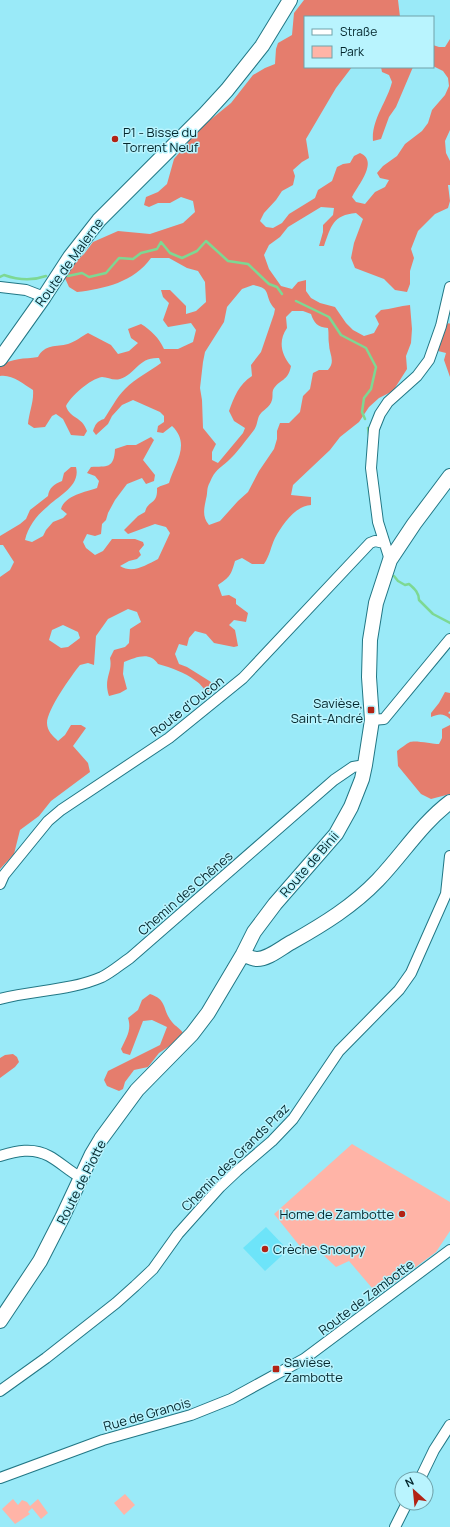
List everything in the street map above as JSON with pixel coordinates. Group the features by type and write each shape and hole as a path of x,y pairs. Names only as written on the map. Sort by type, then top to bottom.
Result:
{"street":[{"name":"Route de Malerne","path":"0,359 70,257 99,220 205,114 246,67 266,40 290,0"},
{"path":"0,287 26,290 44,297"},
{"path":"390,560 378,522 371,468 374,429 380,414 388,402 417,376 429,360 441,326 450,287"},
{"name":"Route de Binii","path":"243,954 254,932 275,904 336,834 351,807 366,765 372,720 369,677 370,640 376,603 390,560 414,524 450,476"},
{"name":"Route d'Oucon","path":"0,884 4,875 48,821 98,784 169,738 243,678 370,543 375,541 384,543"},
{"path":"372,720 384,719 450,639"},
{"name":"Chemin des Chênes","path":"0,999 17,994 83,983 103,976 130,958 334,780 353,767 366,765"},
{"path":"243,954 256,959 268,955 320,926 343,911 379,879 409,843 450,802"},
{"name":"Chemin des Grands Praz","path":"0,1391 46,1358 118,1302 153,1269 178,1234 220,1187 272,1141 293,1119 339,1051 399,990 411,973 446,894 450,856"},
{"name":"Route de Piotte","path":"0,1321 40,1261 59,1225 80,1177 101,1139 137,1090 192,1034 208,1013 243,954"},
{"path":"0,1156 14,1151 36,1151 49,1156 80,1177"},
{"name":"Route de Zambotte","path":"296,1364 321,1347 450,1250"},
{"name":"Rue de Granois","path":"0,1478 96,1443 208,1410 296,1364"},
{"path":"424,1471 434,1450 450,1425"},
{"path":"395,1527 403,1511"}],"shaded area":[{"path":"304,0 398,0 400,16 304,16 304,68 351,68 336,88 306,139 309,158 293,170 295,176 293,185 282,191 264,213 260,221 266,227 273,228 282,223 289,214 315,198 318,190 332,181 337,167 350,163 354,156 360,153 368,162 365,174 352,197 356,202 365,204 375,192 385,187 389,180 380,178 377,173 383,166 397,156 405,144 422,131 428,123 432,110 445,95 449,86 448,78 443,71 434,66 434,45 445,47 450,39 450,130 445,141 446,153 450,161 450,185 448,185 450,201 448,208 435,214 418,231 411,249 414,258 410,271 410,284 407,292 395,290 384,279 355,268 351,258 354,243 363,219 356,213 342,216 338,219 331,227 324,246 319,246 323,232 323,225 333,215 334,208 321,207 288,227 280,237 269,245 264,255 269,269 281,286 292,289 298,282 306,280 306,291 311,298 320,303 335,307 353,330 364,336 374,333 379,324 375,316 381,310 410,305 412,329 411,343 406,356 407,369 393,391 379,398 369,407 359,422 340,437 330,450 293,485 291,495 311,497 311,505 305,506 294,512 285,522 275,538 264,564 252,564 242,558 235,561 230,575 218,585 222,596 229,595 236,599 236,604 248,613 246,622 234,620 229,625 235,630 238,646 234,647 214,643 206,634 195,631 189,638 187,646 179,644 175,654 179,664 187,667 211,682 212,688 208,692 198,682 187,675 158,664 155,660 147,656 142,656 124,662 123,674 127,689 109,696 107,690 107,680 111,663 110,658 114,650 125,647 129,643 130,629 141,622 137,612 128,609 108,619 96,636 94,665 88,663 80,665 55,702 48,717 47,723 49,731 58,741 65,735 71,725 81,725 86,728 73,746 88,763 90,772 51,801 39,816 20,830 14,854 0,869 0,577 10,570 14,562 3,545 0,545 0,536 26,519 30,510 48,496 52,487 62,481 64,473 71,467 76,467 77,474 72,485 36,518 28,530 25,540 32,542 43,536 53,522 63,518 67,514 61,509 67,500 76,495 97,488 99,481 95,476 87,473 91,467 109,465 113,460 115,449 127,445 136,445 151,437 154,440 143,460 155,475 154,481 146,484 142,478 127,484 115,500 106,520 102,524 101,534 95,536 87,534 83,542 86,548 95,555 103,551 112,539 135,539 143,542 144,545 139,551 141,555 137,559 120,566 135,569 149,564 158,559 170,533 166,527 155,524 128,534 124,530 138,516 145,512 146,508 156,497 157,488 169,483 178,461 181,447 178,433 172,426 163,433 157,432 158,426 164,422 164,416 160,412 133,400 122,405 112,416 108,424 96,435 93,431 97,424 104,419 116,400 129,385 161,363 159,358 146,360 125,377 120,379 115,380 102,377 97,378 76,393 66,406 70,413 85,426 87,431 84,436 71,435 63,419 56,414 52,416 45,427 34,428 28,424 33,399 33,390 9,376 0,376 0,366 14,360 38,357 47,348 71,343 88,333 111,345 118,354 129,351 138,343 131,338 128,329 141,324 160,341 164,349 178,349 193,342 196,330 191,323 168,327 163,320 169,303 163,297 161,290 170,290 186,306 186,314 196,311 206,302 205,282 198,271 187,268 169,258 151,258 136,273 127,279 98,289 77,292 69,287 64,276 70,267 84,254 93,242 118,231 150,234 183,223 195,212 193,201 181,197 170,203 158,203 149,207 144,205 146,197 158,192 167,184 174,159 199,129 231,103 253,75 275,64 278,43 292,35 294,13","holes":["253,285 259,286 266,290 269,300 275,309 274,314 261,352 251,365 252,376 240,387 229,411 234,421 245,428 243,433 218,463 212,460 212,452 216,444 203,428 200,388 205,352 224,322 227,307 242,289","292,311 303,311 311,314 313,320 319,326 328,328 329,348 332,357 332,364 328,370 319,370 313,373 310,389 303,396 300,412 289,423 280,423 274,449 259,471 248,492 220,521 209,525 205,519 204,510 208,487 212,478 218,470 235,454 254,430 259,416 271,403 275,386 286,378 290,371 291,366 283,352 282,338 287,328 286,317","63,625 78,632 80,638 68,647 61,648 49,640 52,630"]},
{"path":"381,68 413,68 396,107 389,117 381,139 373,141 374,126 392,82 389,75 382,72"},
{"path":"449,323 450,377 444,360 446,353 438,351 446,325"},
{"path":"445,692 450,693 450,711 448,713 450,714 450,719 441,715 431,717 431,713"},
{"path":"450,725 450,794 431,799 421,794 398,766 397,751 410,742 439,744 442,738 442,729"},
{"path":"150,994 160,999 173,1024 183,1033 174,1043 159,1053 148,1067 134,1070 125,1082 123,1089 119,1091 107,1086 104,1080 108,1071 160,1045 167,1027 152,1020 143,1021 130,1055 123,1053 121,1049 129,1030 128,1018 138,1010 142,1000"},
{"path":"13,1054 17,1057 19,1062 15,1067 0,1078 0,1058 5,1055"},
{"name":"Crèche Snoopy","path":"266,1227 288,1250 265,1271 243,1248"}],"green space":[{"path":"352,1144 450,1202 450,1231 436,1252 378,1295 349,1261 336,1267 318,1250 307,1255 274,1214"},
{"path":"125,1494 135,1505 124,1515 114,1503"},
{"path":"13,1499 18,1505 22,1500 27,1502 30,1506 38,1499 48,1513 41,1519 32,1508 28,1512 30,1514 15,1524 2,1509"}],"waterway":[{"path":"68,276 82,273 89,277 106,273 119,258 133,259 141,253 157,249 161,242 170,253 182,258 197,251 206,241 228,261 248,264 269,284 277,287 282,294"},
{"path":"0,277 4,275 20,279 30,279 46,276"},
{"path":"296,301 329,317 341,335 366,348 376,367 371,389 364,398 362,412 365,419"},
{"path":"368,428 369,435"},
{"path":"394,576 398,581 405,585 409,584 417,593 419,600 433,614 450,623"}],"place":[{"name":"P1 - Bisse du Torrent Neuf","path":"115,139"},
{"name":"Savièse, Saint-André","path":"371,710"},
{"name":"Home de Zambotte","path":"402,1214"},
{"name":"Crèche Snoopy","path":"265,1249"},
{"name":"Savièse, Zambotte","path":"276,1369"}]}
